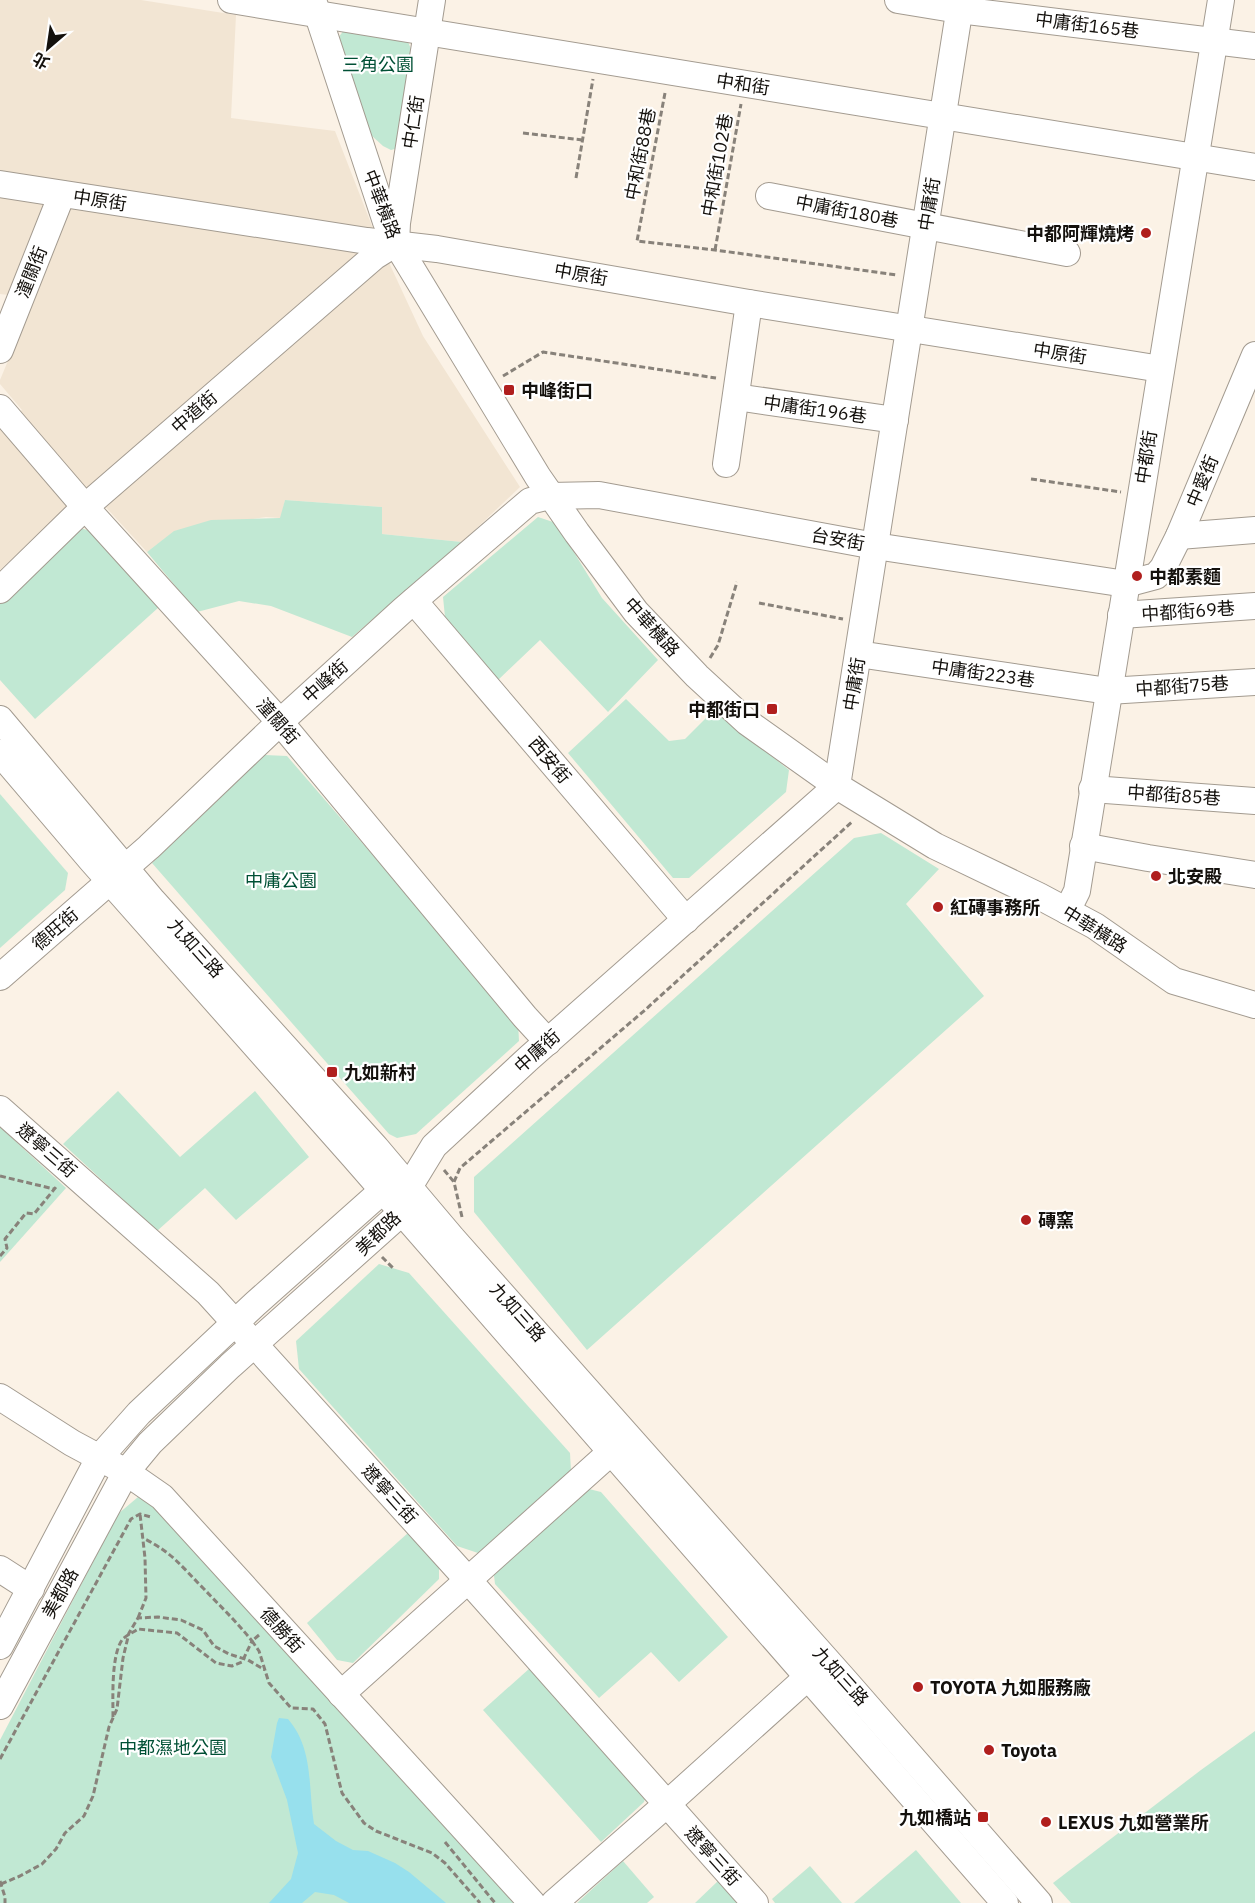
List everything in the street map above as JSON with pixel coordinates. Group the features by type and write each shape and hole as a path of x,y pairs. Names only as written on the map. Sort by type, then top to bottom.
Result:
{"street":[{"name":"中和街","path":"231,0 315,6 427,32 1255,167"},
{"name":"中仁街","path":"396,243 396,223 432,0"},
{"name":"中庸街165巷","path":"898,0 960,5 1255,46"},
{"name":"中都街","path":"1067,911 1077,891 1221,0"},
{"name":"中庸街","path":"409,1187 434,1146 837,786 960,5"},
{"name":"中華橫路","path":"315,6 386,222 396,243 550,496 636,612 697,676 747,722 837,786 935,846 1095,926 1174,981 1255,1005"},
{"name":"中原街","path":"0,184 367,241 396,243 749,303 1161,369"},
{"name":"潼關街","path":"0,350 63,194"},
{"name":"中庸街180巷","path":"769,196 1067,253"},
{"name":"中道街","path":"0,590 85,507 375,256 396,243"},
{"path":"726,464 749,303"},
{"name":"中愛街","path":"1126,584 1156,576 1163,568 1179,536 1255,355"},
{"name":"中庸街196巷","path":"737,389 895,420"},
{"name":"潼關街","path":"0,408 85,507 280,722 548,1042"},
{"name":"台安街","path":"550,496 599,495 875,546 1126,584"},
{"name":"中峰街","path":"118,874 280,722 521,507 530,501 550,496"},
{"path":"1179,536 1255,530"},
{"name":"西安街","path":"414,601 686,920"},
{"name":"中都街69巷","path":"1120,615 1255,606"},
{"name":"中庸街223巷","path":"858,654 1108,691"},
{"name":"中都街75巷","path":"1108,691 1255,682"},
{"name":"九如三路","path":"0,719 118,874 382,1191 1005,1903"},
{"name":"九如三路","path":"0,753 118,874 161,910 376,1148 1039,1903"},
{"name":"中都街85巷","path":"1092,789 1255,801"},
{"path":"1083,846 1255,876"},
{"name":"德旺街","path":"0,976 118,874"},
{"name":"遼寧三街","path":"0,1109 208,1293 468,1580 755,1903"},
{"name":"美都路","path":"0,1646 99,1458 130,1421 382,1191 409,1187 401,1213 150,1443 126,1472 0,1706"},
{"name":"德勝街","path":"0,1397 126,1472 162,1497 532,1903"},
{"path":"341,1695 610,1452"},
{"path":"0,1569 30,1589"},
{"path":"554,1903 827,1660"}],"path":[{"path":"576,178 596,60"},
{"name":"中和街88巷","path":"669,72 637,241 715,250"},
{"name":"中和街102巷","path":"715,250 745,84"},
{"path":"523,133 583,140"},
{"path":"715,250 917,278"},
{"path":"483,388 543,352 737,389"},
{"path":"1031,479 1140,495"},
{"path":"697,676 718,645 736,582"},
{"path":"759,603 863,623"},
{"path":"463,1216 454,1182 460,1168 645,1010 831,843 858,816 863,801"},
{"path":"0,1176 55,1189"},
{"path":"0,1256 7,1248 5,1239 26,1213 34,1214 61,1181"},
{"path":"0,1759 131,1519 140,1514 152,1517"},
{"path":"109,1727 117,1709 129,1633 146,1598 140,1514"},
{"path":"143,1538 162,1547 177,1559 238,1623 259,1651 269,1683 291,1708 313,1709 325,1724 342,1793 364,1822 376,1831 432,1853 445,1863 480,1903"},
{"path":"138,1618 158,1617 181,1620 202,1630 214,1646 266,1670"},
{"path":"5,1903 0,1882 20,1876 42,1864 56,1849 65,1833 84,1816 93,1796 113,1716 113,1681 117,1656 123,1639 138,1629 177,1634 216,1663 232,1666 242,1662 252,1641 262,1632"},
{"path":"443,1840 495,1903"}],"shaded area":[{"path":"0,0 141,0 236,15 231,118 335,131 372,226 423,336 520,487 462,542 382,534 382,507 285,500 281,518 266,517 175,531 147,552 89,489 0,570 0,429 22,410 0,384 0,380 34,298 0,294"}],"green space":[{"name":"三角公園","path":"344,30 406,37 411,49 398,148 391,150 371,135 338,38"},
{"path":"285,500 382,507 382,534 462,542 352,637 271,606 239,601 197,612 147,552 174,531 211,520 280,518"},
{"path":"538,517 556,523 602,598 658,660 608,712 540,640 497,681 445,617 443,597"},
{"path":"77,527 97,533 159,607 35,719 0,680 0,600"},
{"path":"626,699 669,741 685,739 714,710 789,770 786,792 689,878 673,878 568,753"},
{"name":"中庸公園","path":"265,755 287,756 518,1023 519,1041 416,1134 397,1138 389,1134 152,863"},
{"path":"0,794 68,873 65,890 0,948"},
{"path":"881,833 939,869 906,904 984,996 587,1350 474,1212 474,1177 854,838"},
{"path":"118,1091 180,1157 255,1091 309,1157 236,1220 205,1188 157,1231 63,1144"},
{"path":"0,1127 66,1188 0,1262"},
{"path":"379,1264 409,1273 570,1453 571,1471 478,1553 457,1546 299,1369 296,1341"},
{"path":"585,1488 601,1492 728,1637 679,1682 651,1652 599,1698 495,1584 493,1567"},
{"name":"中都濕地公園","path":"138,1497 165,1512 532,1903 0,1903 0,1740 118,1514"},
{"path":"408,1533 439,1567 439,1579 353,1663 337,1660 307,1623"},
{"path":"530,1668 646,1795 644,1802 601,1842 483,1710"},
{"path":"1255,1731 1255,1903 1071,1903 1053,1883 1201,1770"},
{"path":"916,1850 961,1903 854,1903"},
{"path":"623,1861 654,1897 647,1903 577,1903"},
{"path":"810,1866 842,1903 775,1903 772,1899"},
{"path":"718,1881 737,1903 695,1903"}],"water":[{"path":"279,1718 288,1719 302,1743 308,1769 314,1824 336,1841 353,1850 368,1851 395,1863 446,1903 349,1903 334,1895 315,1892 302,1903 269,1903 291,1879 298,1853 287,1800 271,1757"}],"place":[{"name":"中都阿輝燒烤","path":"1146,233"},
{"name":"中峰街口","path":"509,390"},
{"name":"中都素麵","path":"1137,576"},
{"name":"中都街口","path":"772,709"},
{"name":"北安殿","path":"1156,876"},
{"name":"紅磚事務所","path":"938,907"},
{"name":"九如新村","path":"332,1072"},
{"name":"磚窯","path":"1026,1220"},
{"name":"TOYOTA 九如服務廠","path":"918,1687"},
{"name":"Toyota","path":"989,1750"},
{"name":"九如橋站","path":"983,1817"},
{"name":"LEXUS 九如營業所","path":"1046,1822"}]}
